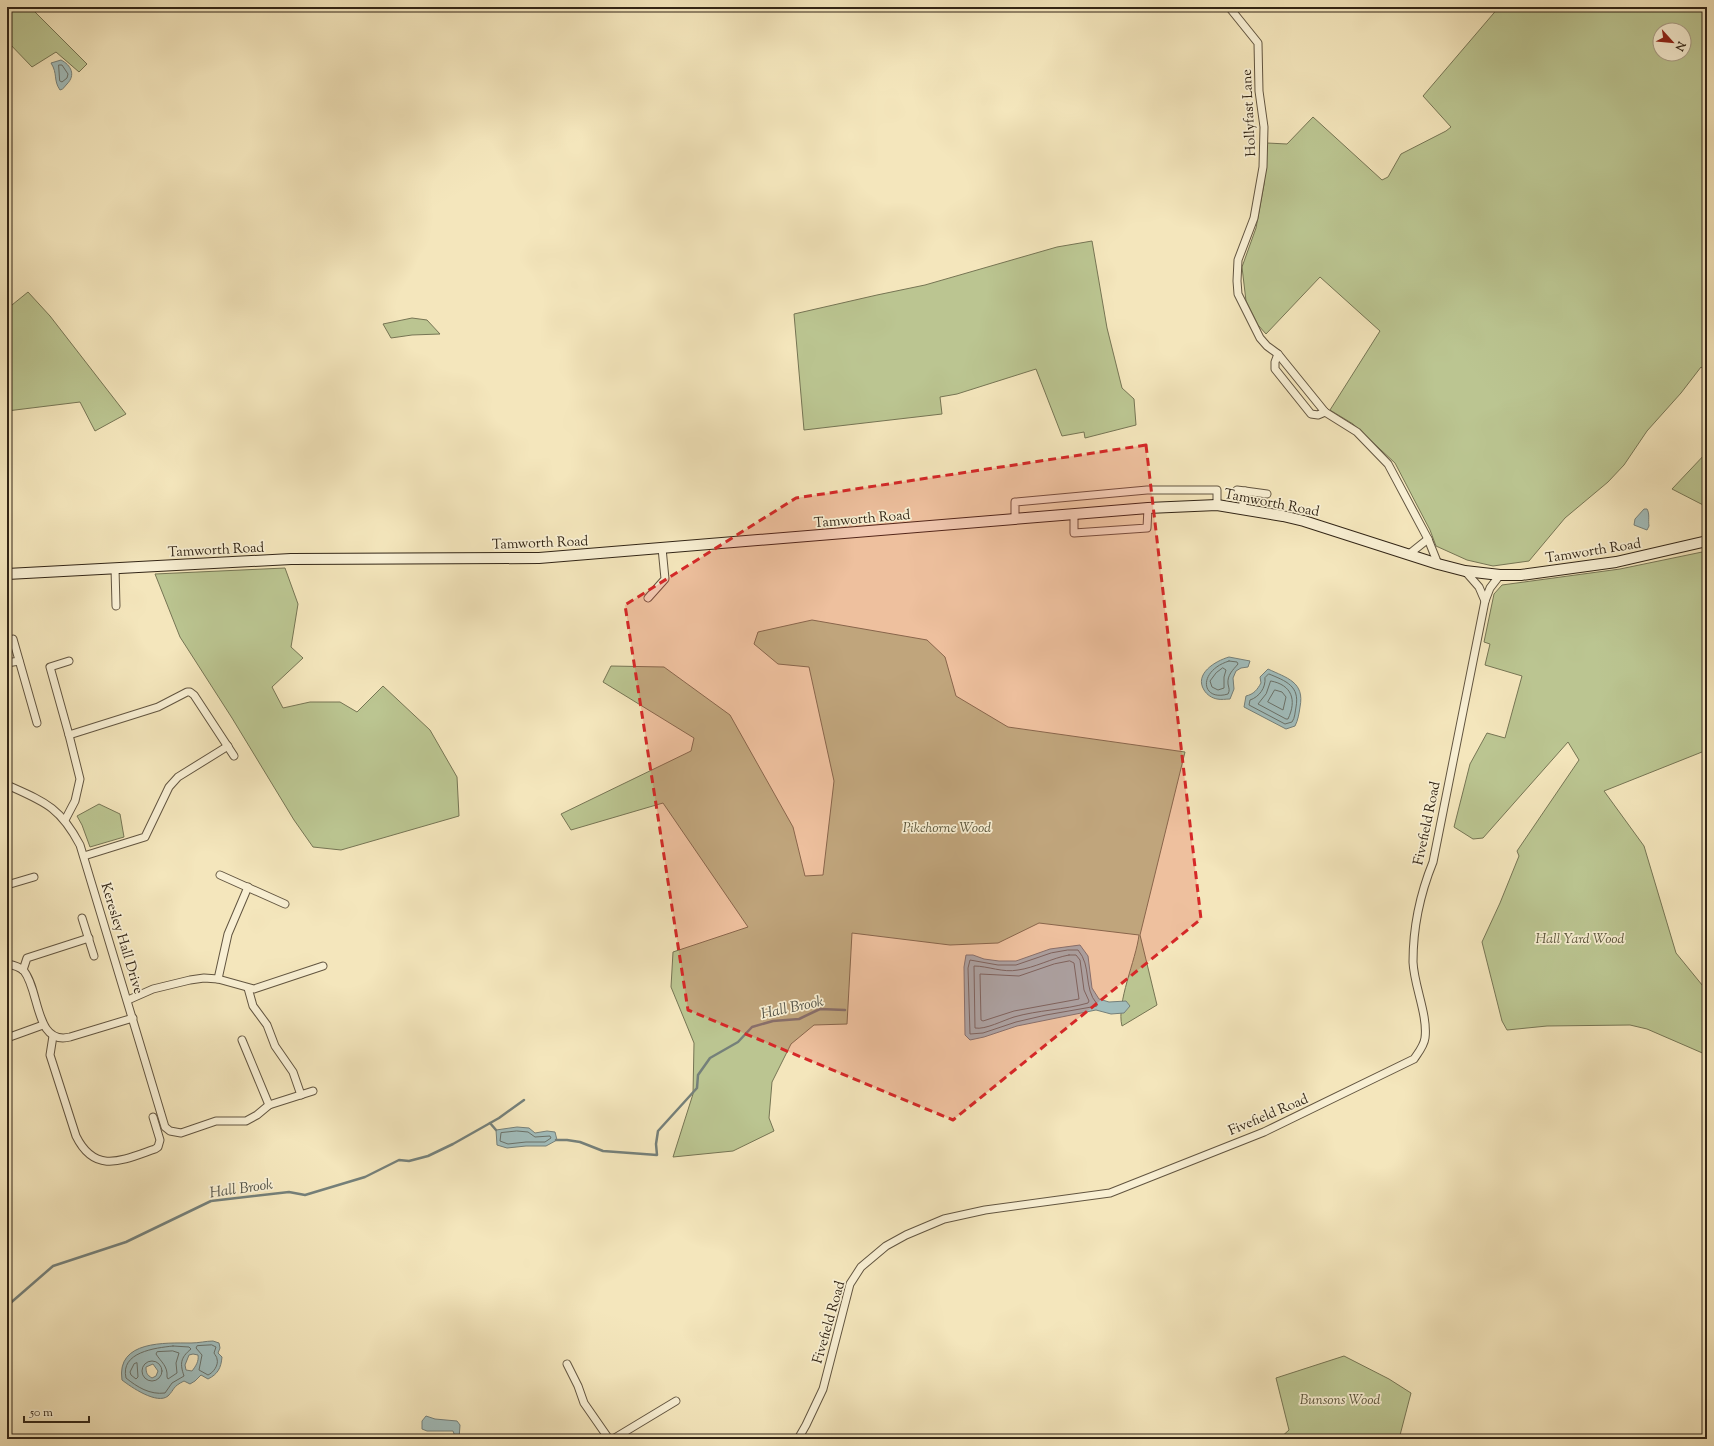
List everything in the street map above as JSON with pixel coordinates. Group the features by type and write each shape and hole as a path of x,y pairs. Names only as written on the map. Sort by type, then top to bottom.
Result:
{"main road":[{"name":"Tamworth Road","path":"7,574 291,559 539,558 1015,518 1148,508 1217,505 1304,521 1438,564 1500,575 1521,575 1616,562 1707,541"}],"street":[{"name":"Hollyfast Lane","path":"1229,7 1258,44 1259,90 1264,127 1263,167 1254,218 1238,260 1236,281 1238,294 1260,338 1267,346 1278,354 1325,412 1357,432 1388,464 1428,539 1438,564"},
{"name":"Hollyfast Lane","path":"1278,354 1275,362 1275,369 1311,414 1318,415 1325,412"},
{"path":"1015,518 1015,502 1147,490 1217,490 1217,505"},
{"path":"1237,490 1267,494"},
{"path":"1242,509 1245,491"},
{"path":"1074,514 1074,533 1147,528 1148,508"},
{"path":"1408,555 1428,539"},
{"path":"648,598 665,579 662,548"},
{"path":"115,568 116,606"},
{"path":"1465,570 1479,587 1485,601"},
{"name":"Fivefield Road","path":"798,1439 806,1426 823,1388 850,1284 861,1267 886,1246 906,1235 944,1219 985,1210 1110,1192 1264,1132 1414,1059 1421,1049 1425,1039 1425,1028 1415,982 1413,962 1416,921 1423,888 1433,862 1485,601 1490,588 1500,575"},
{"path":"13,639 37,723"},
{"path":"7,663 19,661"},
{"path":"65,820 75,801 80,779 50,666 70,661"},
{"path":"69,735 158,707 187,692 190,692 194,695 234,756"},
{"path":"84,856 145,837 169,787 178,778 228,746"},
{"name":"Keresley Hall Drive","path":"7,785 39,799 58,812 75,836 84,856 165,1127 176,1134 216,1121 246,1121 257,1115 269,1105"},
{"path":"220,875 285,904"},
{"path":"7,885 34,877"},
{"path":"218,979 228,934 248,887"},
{"path":"82,918 94,956"},
{"path":"23,970 27,958 88,938"},
{"path":"7,964 23,970 28,978 43,1025 53,1036 63,1039 133,1018"},
{"path":"128,1000 153,989 183,981 204,978 218,979 254,989 323,966"},
{"path":"248,988 253,1006 267,1025 275,1046 293,1072 300,1095"},
{"path":"7,1038 43,1025"},
{"path":"53,1036 50,1055 76,1136 81,1147 90,1155 98,1160 108,1162 119,1161 155,1149 158,1147 160,1140 153,1117"},
{"path":"242,1040 269,1105 313,1091"},
{"path":"566,1364 578,1386 584,1403 609,1439"},
{"path":"613,1439 676,1401"}],"highlighted area":[{"path":"1146,445 1201,919 953,1120 688,1010 625,605 796,498"}],"green space":[{"path":"7,7 30,7 87,64 79,72 56,52 32,67 7,41"},
{"path":"1499,7 1707,7 1707,372 1701,367 1681,393 1647,431 1624,465 1608,482 1565,518 1529,561 1493,566 1467,560 1436,546 1430,530 1395,463 1353,424 1330,410 1380,331 1320,277 1266,334 1258,325 1246,301 1242,267 1256,228 1264,184 1267,143 1287,144 1313,117 1382,180 1388,177 1401,154 1451,127 1423,96"},
{"path":"1092,241 1107,328 1122,388 1134,399 1136,425 1085,438 1084,432 1062,436 1036,369 957,394 940,397 942,414 804,430 794,314 925,285 1057,247"},
{"path":"28,292 50,316 126,414 95,431 80,402 7,411 7,309"},
{"path":"412,318 427,320 440,334 412,335 391,338 383,324"},
{"path":"1707,452 1707,507 1672,489"},
{"name":"Hall Yard Wood","path":"1707,551 1707,750 1604,791 1644,846 1676,953 1707,991 1707,1055 1647,1029 1630,1025 1547,1026 1507,1030 1502,1021 1482,942 1519,856 1517,851 1579,760 1568,742 1483,838 1473,839 1454,827 1470,764 1487,733 1505,738 1522,676 1485,665 1490,644 1484,642 1494,594 1502,585 1620,569"},
{"path":"285,568 298,604 291,647 303,658 272,687 283,708 310,702 340,702 357,712 383,686 430,730 457,777 459,816 341,850 313,847 294,820 232,718 180,637 155,574"},
{"name":"Pikehorne Wood","path":"812,620 927,640 945,657 956,696 1008,727 1185,752 1140,935 1157,1005 1122,1026 1121,1017 1124,994 1139,935 1039,923 998,943 950,945 852,933 847,1024 814,1025 791,1044 772,1082 769,1118 774,1131 733,1151 673,1157 693,1094 694,1043 671,987 673,952 748,927 663,803 571,830 561,814 691,751 694,738 603,682 611,666 664,667 730,715 793,827 805,876 823,875 834,781 809,667 778,664 754,644 758,632"},
{"path":"99,804 120,814 124,837 90,847 77,816"},
{"name":"Bunsons Wood","path":"1344,1356 1389,1379 1411,1393 1399,1439 1279,1439 1289,1430 1276,1378"}],"water":[{"path":"61,60 70,67 72,74 70,81 60,90 51,63"},
{"path":"1644,509 1647,509 1648,513 1649,526 1647,530 1634,525 1635,519"},
{"path":"1229,657 1250,661 1248,667 1241,668 1236,671 1233,678 1234,689 1230,699 1213,698 1204,690 1202,679 1204,674 1212,665"},
{"path":"1268,669 1288,678 1297,686 1300,692 1300,707 1295,726 1286,729 1244,707 1246,696 1257,690 1261,683 1260,677"},
{"path":"1080,945 1088,956 1092,988 1099,999 1109,1002 1126,1001 1130,1006 1124,1013 1111,1014 1096,1010 1017,1026 970,1040 965,1035 964,967 966,955 973,955 984,959 999,961 1016,961 1050,949"},
{"path":"517,1127 529,1128 535,1133 547,1131 555,1132 557,1140 546,1146 507,1148 497,1145 496,1130"},
{"path":"213,1341 219,1343 220,1348 218,1353 222,1357 218,1370 208,1379 201,1375 190,1384 184,1381 180,1383 168,1396 163,1398 151,1397 144,1394 122,1380 122,1367 127,1357 145,1346 169,1343","holes":["189,1355 198,1355 197,1363 192,1371 186,1370 185,1365","153,1364 158,1371 156,1376 152,1378 147,1374 146,1367"]},
{"path":"426,1416 435,1419 457,1421 460,1425 459,1439 456,1439 453,1431 427,1431 422,1429 422,1421"}],"waterway":[{"name":"Hall Brook","path":"556,1140 580,1142 603,1151 657,1155 656,1144 658,1131 697,1088 698,1075 710,1058 738,1042 752,1027 773,1021 799,1019 820,1009 845,1010"},
{"name":"Hall Brook","path":"7,1306 53,1266 126,1242 211,1201 289,1192 305,1195 365,1177 399,1160 409,1161 428,1156 453,1144 499,1118 524,1100"},
{"name":"Hall Brook","path":"490,1123 496,1130"}]}
